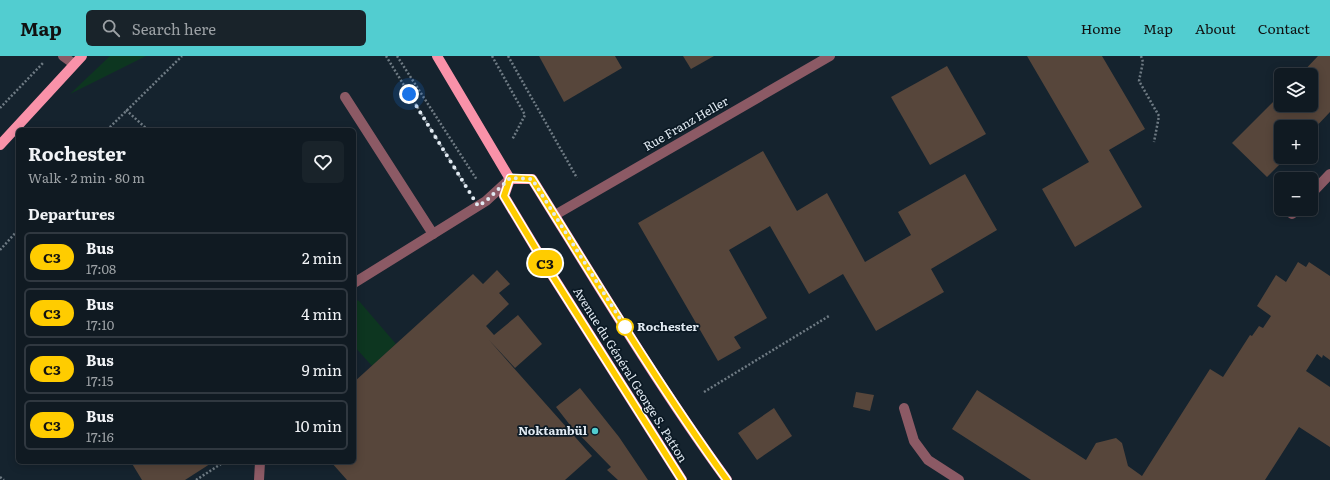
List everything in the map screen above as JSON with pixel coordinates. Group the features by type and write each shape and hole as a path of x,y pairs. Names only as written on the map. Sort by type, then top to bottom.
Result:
{"main road":[{"path":"0,145 82,56"},
{"path":"437,56 510,178"},
{"name":"Avenue du Général George S. Patton","path":"682,480 545,264 504,196 510,178 532,179 702,446 727,480"}],"street":[{"path":"63,56 74,64"},
{"name":"Rue Franz Heller","path":"555,215 830,56"},
{"path":"345,97 433,234"},
{"path":"1318,187 1330,174"},
{"path":"356,282 486,201 510,178"},
{"path":"904,408 914,441 928,460 959,480"},
{"path":"260,464 260,480"}],"path":[{"path":"110,128 126,110 182,56"},
{"path":"386,56 478,206"},
{"path":"397,56 477,181 510,178"},
{"path":"492,56 525,115 500,161"},
{"path":"508,56 588,196"},
{"path":"1141,56 1143,62 1139,81 1159,116 1154,142"},
{"path":"0,108 45,61"},
{"path":"126,110 146,128"},
{"path":"0,250 16,232"},
{"path":"704,392 829,316"},
{"path":"196,480 221,464"},
{"path":"0,477 4,480"}],"green space":[{"path":"110,56 146,56 70,94"},
{"path":"356,300 359,301 396,344 372,366 356,348"}],"building":[{"path":"539,56 615,56 622,68 564,102"},
{"path":"683,56 714,56 691,69"},
{"path":"1027,56 1102,56 1145,129 1109,150 1142,207 1075,247 1042,189 1089,162"},
{"path":"1318,56 1330,56 1330,112 1318,125 1318,120 1274,120 1274,164 1280,164 1267,177 1232,143 1274,101 1274,112 1318,112 1318,68 1307,68"},
{"path":"947,66 986,134 930,165 891,97"},
{"path":"763,151 797,211 827,193 865,262 911,235 898,212 965,174 997,230 931,269 944,292 876,331 843,274 809,294 770,226 729,250 767,318 734,337 741,348 718,361 638,223"},
{"path":"1298,262 1306,267 1309,262 1330,276 1330,360 1323,355 1322,358 1317,354 1306,371 1330,387 1330,447 1299,427 1265,480 1031,480 952,429 977,390 1086,460 1096,443 1116,438 1122,443 1128,466 1142,476 1210,369 1223,377 1250,335 1252,336 1259,326 1263,328 1271,316 1257,306 1276,275 1286,282"},
{"path":"497,270 510,284 499,293 509,304 486,326 494,335 518,315 542,344 515,368 489,340 592,456 565,480 347,480 333,464 356,464 356,380 473,274 483,284"},
{"name":"Noktambül","path":"580,388 619,437 648,480 618,480 607,470 611,467 570,425 556,407"},
{"path":"856,392 874,395 870,411 853,407"},
{"path":"774,408 792,436 757,460 738,433"},
{"path":"132,464 210,464 185,480 142,480"}],"bus line":[{"name":"C3","path":"682,480 545,264 504,196 510,178 532,179 706,452 727,480"}],"place":[{"name":"Rochester","path":"625,327"},
{"name":"Noktambül","path":"595,431"}],"route":[{"path":"409,94 478,206 486,201 510,178 532,179 629,333 625,327"}]}
